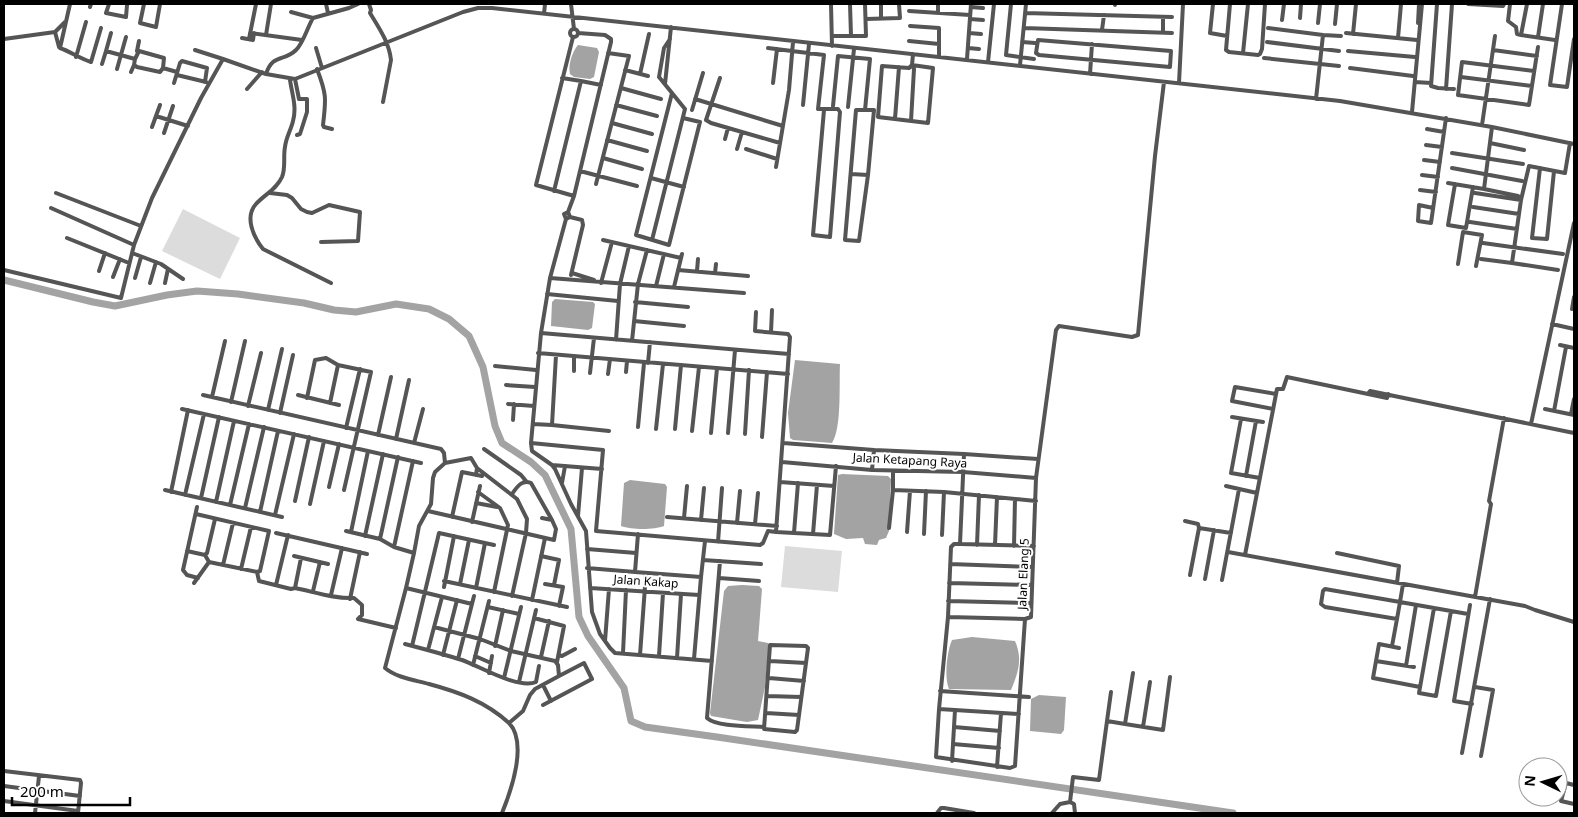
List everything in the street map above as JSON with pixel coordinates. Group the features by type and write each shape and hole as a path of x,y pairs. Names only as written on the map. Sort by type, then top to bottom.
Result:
{"street":[{"path":"60,48 70,4"},
{"path":"109,4 106,12 121,16 127,4"},
{"path":"144,4 140,23 156,27 160,4"},
{"path":"242,38 253,40 252,33 256,4"},
{"path":"266,35 271,4"},
{"path":"326,4 328,13"},
{"path":"291,12 314,18 358,4"},
{"path":"369,4 370,13 388,43 391,60 383,102"},
{"path":"512,4 512,11"},
{"path":"544,14 545,4"},
{"path":"570,280 583,225 582,220 568,218 564,214 568,212 574,196 611,42 608,36 578,33 574,29 571,4"},
{"path":"831,4 832,46"},
{"path":"850,4 851,36"},
{"path":"832,36 866,36 865,4"},
{"path":"881,4 881,19"},
{"path":"866,20 900,18 900,4"},
{"path":"938,4 938,13"},
{"path":"988,62 994,4"},
{"path":"1011,4 1006,55 1034,59"},
{"path":"1020,65 1026,4"},
{"path":"1179,83 1183,4"},
{"path":"1213,4 1210,33 1227,36"},
{"path":"1230,4 1227,51 1260,54 1265,4"},
{"path":"1243,53 1248,4"},
{"path":"1282,20 1284,4"},
{"path":"1300,18 1301,4"},
{"path":"1318,23 1320,4"},
{"path":"1335,24 1337,4"},
{"path":"1353,34 1356,4"},
{"path":"1398,38 1401,4"},
{"path":"1413,99 1413,76 1421,4"},
{"path":"1411,112 1421,4"},
{"path":"1431,84 1437,4"},
{"path":"1446,89 1452,4"},
{"path":"1470,4 1503,6 1504,4"},
{"path":"1510,4 1508,21 1516,27 1517,34 1555,40"},
{"path":"1522,35 1527,4"},
{"path":"1538,37 1543,4"},
{"path":"1562,4 1549,84 1566,88 1574,39"},
{"path":"195,50 264,73 292,80 463,12 492,6 512,11 672,27 809,44 967,59 1316,99 1446,118 1572,143 1565,173 1529,166 1519,198 1519,214 1512,263"},
{"path":"967,59 971,6 983,8"},
{"path":"909,11 938,13 983,20"},
{"path":"1025,13 1172,17"},
{"path":"1102,30 1104,15"},
{"path":"1163,17 1163,32"},
{"path":"247,89 264,73 271,62 296,51 314,18"},
{"path":"4,40 55,32 67,20"},
{"path":"76,57 86,22"},
{"path":"910,26 939,28 938,56"},
{"path":"652,240 685,109 665,84 672,27"},
{"path":"60,48 72,52 76,57 92,62 101,28"},
{"path":"1024,28 1172,33"},
{"path":"1268,28 1341,36"},
{"path":"573,37 569,33 570,30 574,29"},
{"path":"55,32 60,48"},
{"path":"102,64 111,32"},
{"path":"252,33 302,40"},
{"path":"574,196 536,185 573,37 578,33"},
{"path":"969,33 981,34"},
{"path":"1346,33 1417,40"},
{"path":"640,74 649,34"},
{"path":"1316,99 1323,35"},
{"path":"1482,125 1495,36"},
{"path":"117,69 126,37"},
{"path":"1038,40 1171,51 1170,67 1091,60 1040,55 1036,53 1037,42 1038,40"},
{"path":"131,72 140,41"},
{"path":"909,41 939,44"},
{"path":"776,167 789,90 793,42"},
{"path":"1022,42 1035,43"},
{"path":"1267,42 1339,51"},
{"path":"803,106 809,44"},
{"path":"1090,74 1092,44"},
{"path":"1534,72 1462,62 1458,95 1529,105 1538,47"},
{"path":"316,48 326,99 323,125 332,129"},
{"path":"768,48 824,55 818,109 838,109 840,112 830,237 814,235 824,110"},
{"path":"848,107 854,48"},
{"path":"968,48 979,50"},
{"path":"773,83 777,49"},
{"path":"1493,50 1537,56"},
{"path":"106,51 135,59"},
{"path":"134,64 160,72 163,68 164,58 138,51"},
{"path":"1348,51 1415,57"},
{"path":"596,184 629,56 608,53"},
{"path":"911,121 914,69 912,54"},
{"path":"833,106 838,56 870,59 865,110"},
{"path":"1264,58 1339,66"},
{"path":"4,270 122,297 134,245 152,198 188,126 207,82 223,59"},
{"path":"174,83 182,61 207,68 207,82"},
{"path":"912,65 933,68 928,123 878,117 882,66 909,68 912,65"},
{"path":"895,119 899,67"},
{"path":"163,68 207,82"},
{"path":"1350,68 1413,76"},
{"path":"625,70 648,76"},
{"path":"692,110 703,74"},
{"path":"1460,77 1532,86"},
{"path":"562,78 601,85"},
{"path":"720,78 706,120 780,143"},
{"path":"292,80 298,99 307,99 307,112 300,134 297,135"},
{"path":"292,80 294,99 293,120 287,138 282,175 276,187 256,204 253,209 251,228 263,250 331,283"},
{"path":"554,191 581,81"},
{"name":"Jalan Elang 5","path":"948,617 1025,619 1031,617 1036,478 1050,365 1057,328 1059,326 1132,337 1138,335 1164,82"},
{"path":"1415,82 1431,84 1434,88 1454,89"},
{"path":"621,88 661,99"},
{"path":"672,94 636,235 669,245 700,122 683,118"},
{"path":"695,99 783,126"},
{"path":"152,127 160,105"},
{"path":"616,105 656,116"},
{"path":"164,134 173,106"},
{"path":"856,110 874,110 859,241 845,240 851,174 856,110"},
{"path":"156,116 188,126"},
{"path":"1433,208 1419,206 1418,221 1431,223 1446,118"},
{"path":"612,123 652,134"},
{"path":"1484,189 1492,127"},
{"path":"725,138 728,128"},
{"path":"1427,129 1444,132"},
{"path":"737,149 742,132"},
{"path":"607,140 647,151"},
{"path":"1490,143 1524,150"},
{"path":"1426,145 1442,147"},
{"path":"746,149 777,159"},
{"path":"1452,153 1523,164"},
{"path":"603,158 642,169"},
{"path":"1424,160 1440,162"},
{"path":"1452,168 1522,181"},
{"path":"1540,168 1532,238 1547,239 1554,171"},
{"path":"580,171 637,186"},
{"path":"851,174 868,175"},
{"path":"1422,175 1438,177"},
{"path":"651,178 684,187"},
{"path":"1448,182 1519,198"},
{"path":"1455,184 1448,225 1482,235 1476,266"},
{"path":"1458,264 1473,187"},
{"path":"1420,190 1436,192"},
{"path":"56,193 142,226"},
{"path":"270,193 287,195 301,209 307,212 312,213 329,205 360,212 358,241 322,242"},
{"path":"1475,193 1519,198"},
{"path":"1473,207 1519,214"},
{"path":"51,208 134,245"},
{"path":"568,218 547,294 536,370 532,451 552,465 586,531 592,612 596,626 612,652 712,660"},
{"path":"1470,222 1517,229"},
{"path":"1531,424 1552,324 1572,243 1574,223"},
{"path":"67,238 130,263"},
{"path":"603,240 681,256 674,287"},
{"path":"602,283 612,242"},
{"path":"1483,243 1563,254"},
{"path":"616,340 620,284 629,246"},
{"path":"632,341 635,302 647,250"},
{"path":"99,271 105,253"},
{"path":"132,253 156,262 182,279"},
{"path":"656,286 664,254"},
{"path":"135,278 141,257"},
{"path":"113,277 120,259"},
{"path":"697,271 698,259"},
{"path":"1481,259 1558,270"},
{"path":"150,283 156,262"},
{"path":"715,273 716,264"},
{"path":"165,283 168,269"},
{"path":"678,270 748,276"},
{"path":"572,273 602,283"},
{"path":"550,278 744,292"},
{"path":"547,294 618,301"},
{"path":"1566,307 1573,309 1574,297"},
{"path":"635,302 688,306"},
{"path":"771,332 772,310"},
{"path":"756,312 754,330 788,334 790,336 776,532"},
{"path":"634,321 684,326"},
{"path":"1552,324 1574,329"},
{"path":"541,333 789,354"},
{"path":"590,373 594,338"},
{"path":"212,398 225,341"},
{"path":"231,402 245,341"},
{"path":"638,427 650,342"},
{"path":"1560,345 1574,348"},
{"path":"1554,411 1566,346"},
{"path":"268,410 282,349"},
{"path":"728,433 735,350"},
{"path":"248,406 261,353"},
{"path":"538,353 788,374"},
{"path":"280,413 293,355"},
{"path":"552,425 556,355"},
{"path":"574,356 574,371"},
{"path":"306,398 315,360 326,358 338,365 371,372 344,490"},
{"path":"608,374 610,359"},
{"path":"626,372 627,361"},
{"path":"656,429 663,364"},
{"path":"330,403 338,365"},
{"path":"496,366 536,370"},
{"path":"676,429 681,366"},
{"path":"692,430 700,367"},
{"path":"711,433 717,368"},
{"path":"346,428 360,370"},
{"path":"745,434 749,370"},
{"path":"762,437 767,372"},
{"path":"378,435 391,376"},
{"path":"1245,555 1277,389 1283,389 1287,377 1368,394 1370,390 1574,433"},
{"path":"396,439 409,380"},
{"path":"506,385 535,387"},
{"path":"1273,409 1232,401 1235,386 1276,394"},
{"path":"203,396 436,447 444,453 445,463"},
{"path":"298,396 339,405"},
{"path":"1546,409 1573,414 1574,399"},
{"path":"508,404 534,406"},
{"path":"513,420 514,404"},
{"path":"182,409 421,463"},
{"path":"414,443 423,409"},
{"path":"170,492 188,410"},
{"path":"185,495 204,414"},
{"path":"201,498 219,417"},
{"path":"1232,417 1263,422"},
{"path":"1241,418 1231,473 1260,478"},
{"path":"1475,597 1491,504 1489,501 1504,418"},
{"path":"216,502 234,421"},
{"path":"1246,476 1256,421"},
{"path":"230,505 249,424"},
{"path":"533,424 609,432"},
{"path":"245,508 264,428"},
{"path":"260,512 278,431"},
{"path":"275,515 294,434"},
{"path":"295,501 309,437"},
{"path":"310,504 324,441"},
{"path":"531,443 602,449 604,452 596,531"},
{"path":"783,443 1038,459"},
{"path":"329,487 339,444"},
{"path":"428,511 554,540 556,530 552,520 531,483 484,448"},
{"path":"368,450 348,532 380,539 394,547 414,553"},
{"path":"872,470 874,450"},
{"path":"365,536 383,454"},
{"path":"960,544 964,454"},
{"path":"380,539 398,458"},
{"path":"502,813 512,786 518,752 516,735 509,723 497,712 465,695 390,672 385,668 406,588 419,526 431,504 433,478 439,467 445,463 471,458 477,468 517,499 527,519 526,533 512,596"},
{"path":"394,547 413,461"},
{"name":"Jalan Ketapang Raya","path":"782,462 872,470 964,472 1036,478"},
{"path":"552,465 602,469"},
{"path":"562,483 564,466"},
{"path":"586,531 760,545 763,543 768,531 830,535 836,466"},
{"path":"476,475 477,468"},
{"path":"578,516 582,468"},
{"path":"890,528 893,471"},
{"path":"452,516 462,472 482,476"},
{"path":"512,494 519,485 526,481"},
{"path":"780,482 834,486"},
{"path":"794,533 798,484"},
{"path":"813,534 817,485"},
{"path":"472,522 480,486"},
{"path":"684,518 687,486"},
{"path":"1226,486 1257,492"},
{"path":"701,520 704,488"},
{"path":"718,542 722,488"},
{"path":"1222,580 1239,489"},
{"path":"165,490 282,517"},
{"path":"893,490 961,493 1036,501"},
{"path":"737,523 740,491"},
{"path":"907,532 910,491"},
{"path":"924,534 926,491"},
{"path":"478,492 500,508 507,521 508,529 494,592"},
{"path":"942,535 944,492"},
{"path":"755,524 758,493"},
{"path":"977,545 979,495"},
{"path":"995,545 997,497"},
{"path":"1014,546 1016,499"},
{"path":"476,503 500,508"},
{"path":"197,508 183,570 187,575 198,578"},
{"path":"196,514 269,531 260,571 257,572"},
{"path":"667,517 777,526"},
{"path":"542,518 552,520"},
{"path":"205,555 214,519"},
{"path":"1185,522 1198,524 1199,528 1190,575"},
{"path":"223,565 233,523"},
{"path":"241,569 251,527"},
{"path":"1199,528 1231,533"},
{"path":"1205,579 1214,530"},
{"path":"276,533 368,554"},
{"path":"412,646 439,533 494,545"},
{"path":"635,572 638,534"},
{"path":"276,585 288,535"},
{"path":"444,587 454,536"},
{"path":"532,600 545,538"},
{"path":"460,584 469,540"},
{"path":"694,659 705,541"},
{"path":"476,588 486,543"},
{"path":"1025,619 1015,766 1010,768 998,767 938,758 935,756 948,617 951,547 954,544 1034,546"},
{"path":"331,595 342,548"},
{"path":"587,549 636,553"},
{"path":"188,550 205,555 209,562 257,572"},
{"path":"350,598 360,552"},
{"path":"1228,552 1530,606 1535,610 1574,622"},
{"path":"1337,553 1399,566 1397,583"},
{"path":"294,556 328,564"},
{"path":"541,556 560,560 554,585"},
{"path":"295,588 302,558"},
{"path":"703,560 761,564"},
{"path":"720,561 707,716 709,720 738,726 764,727 765,730 795,732 808,648 806,646 770,645 764,727"},
{"path":"194,582 209,562"},
{"path":"313,592 320,562"},
{"path":"950,564 1033,567"},
{"path":"588,568 701,577"},
{"path":"257,572 260,581 338,598 354,598 362,605 362,615 358,619 396,628"},
{"path":"640,655 646,573"},
{"path":"719,578 759,581"},
{"path":"444,581 567,607"},
{"path":"949,582 1032,585"},
{"path":"545,584 562,587 559,606"},
{"path":"1392,646 1403,584"},
{"path":"406,588 472,604"},
{"name":"Jalan Kakap","path":"590,588 699,595"},
{"path":"605,641 609,589"},
{"path":"1397,619 1322,606 1323,592 1326,589 1468,614"},
{"path":"623,653 626,590"},
{"path":"659,656 663,593"},
{"path":"677,658 681,594"},
{"path":"458,659 474,596"},
{"path":"428,650 442,597"},
{"path":"443,655 457,600"},
{"path":"1462,753 1490,600"},
{"path":"473,665 489,601"},
{"path":"948,601 1031,602"},
{"path":"1406,666 1416,605"},
{"path":"1470,605 1454,701 1472,704"},
{"path":"488,607 519,614"},
{"path":"504,678 521,607"},
{"path":"1434,608 1419,692 1436,696 1451,611"},
{"path":"495,646 503,610"},
{"path":"519,682 536,610"},
{"path":"534,618 564,626 557,662 559,676"},
{"path":"541,657 548,621"},
{"path":"434,627 464,634 495,646 557,662"},
{"path":"405,644 458,659 489,673 519,682 534,684 539,666"},
{"path":"1399,648 1379,644 1373,678 1420,687"},
{"path":"559,655 562,656 575,649"},
{"path":"475,656 491,663"},
{"path":"489,673 492,656"},
{"path":"770,661 806,663"},
{"path":"1376,661 1414,667"},
{"path":"509,723 524,711 530,695 535,689 584,663 592,679 543,706"},
{"path":"1126,724 1133,673"},
{"path":"1107,721 1163,730 1170,677"},
{"path":"769,678 804,681"},
{"path":"1143,727 1150,682"},
{"path":"543,685 551,701"},
{"path":"1475,687 1493,690 1481,756"},
{"path":"940,691 1029,697"},
{"path":"1070,802 1073,777 1099,780 1111,692"},
{"path":"767,696 801,697"},
{"path":"938,709 1019,714"},
{"path":"952,761 955,710"},
{"path":"766,713 799,715"},
{"path":"998,767 1001,713"},
{"path":"954,727 1000,731"},
{"path":"953,744 999,748"},
{"path":"4,771 80,780 81,783 78,812 4,801"},
{"path":"35,813 39,776"},
{"path":"1574,785 1566,783 1562,801 1574,804"},
{"path":"4,786 80,796"},
{"path":"1052,813 1060,804 1070,802"},
{"path":"1070,802 1074,804 1075,813"},
{"path":"937,813 941,808 944,808 974,813"}],"shaded area":[{"path":"578,45 597,48 599,52 594,77 590,79 574,77 570,74 571,59"},
{"path":"183,209 240,238 220,279 162,251"},
{"path":"555,299 593,302 595,304 592,328 588,330 551,326 552,302"},
{"path":"795,360 840,364 839,416 832,443 793,440 790,438 788,413"},
{"path":"838,475 888,476 891,479 889,531 886,538 879,540 877,545 865,544 863,538 846,539 834,534"},
{"path":"630,480 665,484 667,487 664,526 643,529 621,526 624,483"},
{"path":"785,546 842,551 838,592 781,587"},
{"path":"728,586 759,586 762,589 758,641 768,643 769,646 765,687 758,720 747,722 711,716 710,713 724,591"},
{"path":"972,637 1015,641 1019,654 1019,666 1011,690 949,689 947,684 947,664 952,640"},
{"path":"1039,695 1066,697 1064,730 1061,734 1030,731 1031,699"}],"waterway":[{"path":"4,280 115,306 197,291 238,294 356,312 396,304 429,309 449,319 469,336 483,367 495,426 502,443 531,462 545,475 571,529 579,617 588,636 624,688 631,721 645,727 1233,813"}]}
